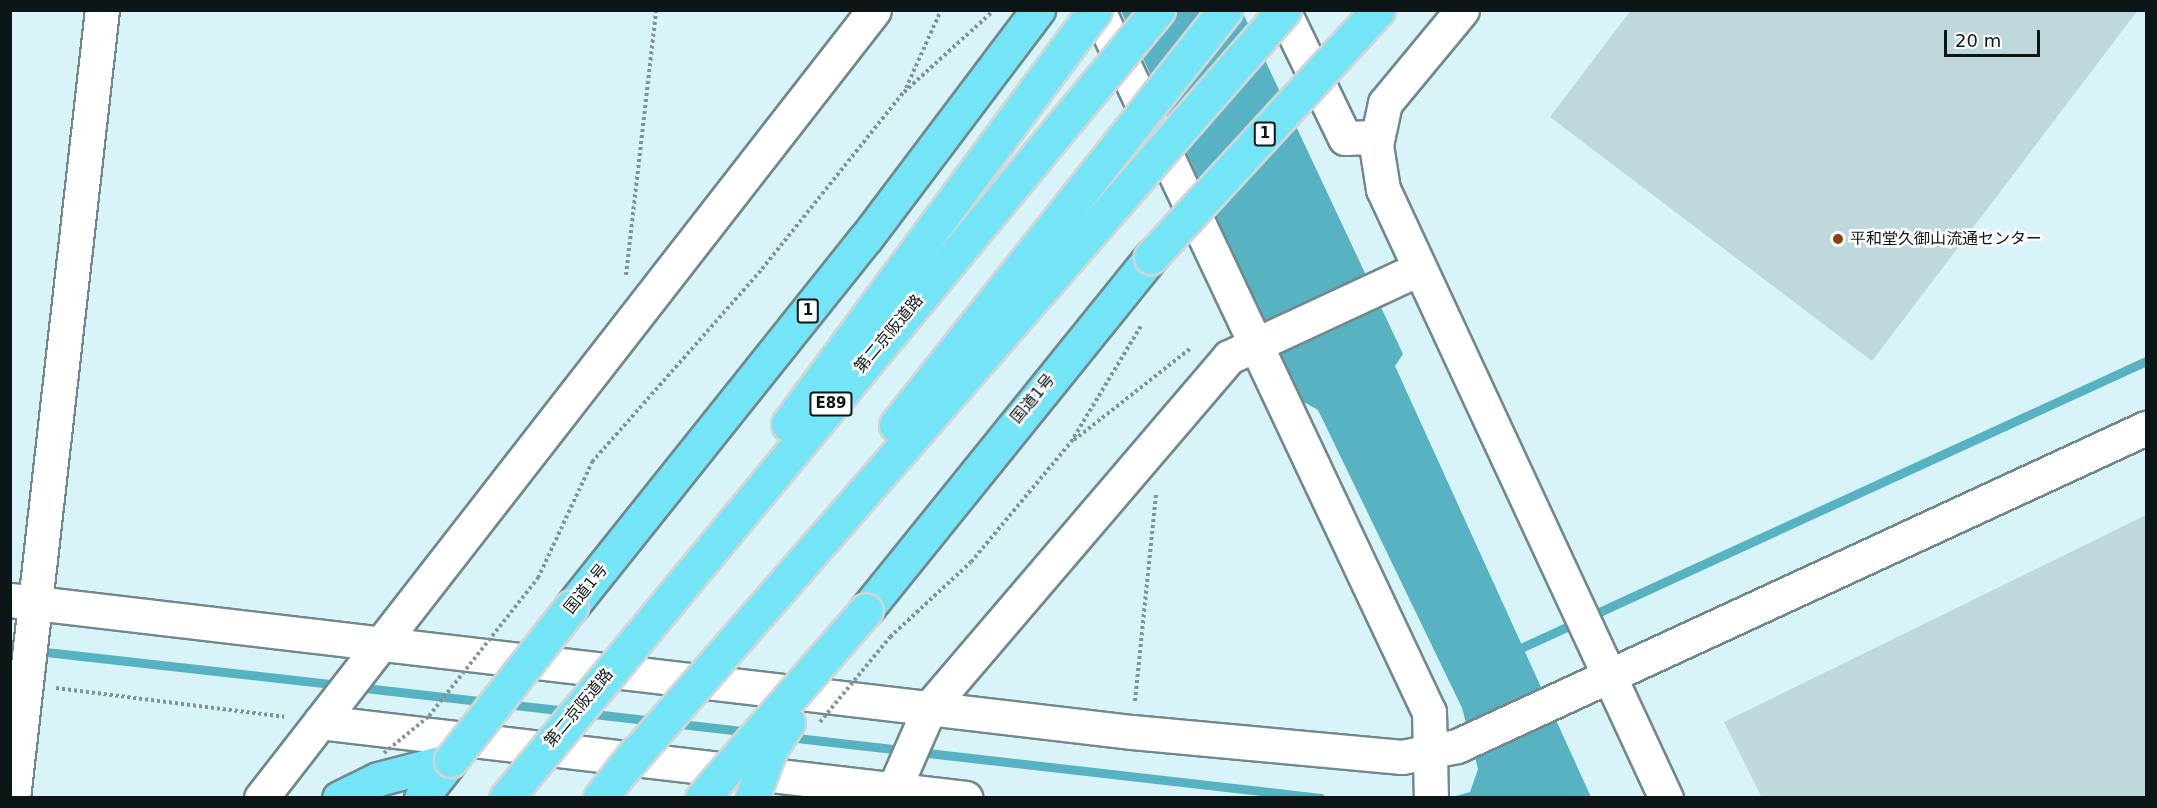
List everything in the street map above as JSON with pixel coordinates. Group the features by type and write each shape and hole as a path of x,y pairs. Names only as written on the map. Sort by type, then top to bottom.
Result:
{"highway":[{"name":"国道1号","path":"421,798 867,238 1038,10"},
{"path":"561,729 1096,10"},
{"name":"第二京阪道路","path":"506,798 1158,10"},
{"path":"600,798 1225,10"},
{"path":"622,770 1283,10"},
{"name":"国道1号","path":"702,798 839,645 1151,257 1378,10"},
{"path":"752,798 770,750 839,645"},
{"path":"339,798 378,778 451,760"}],"street":[{"path":"13,798 24,677 25,610 102,10"},
{"path":"261,798 874,10"},
{"path":"1096,10 1256,343 1429,712 1439,767"},
{"path":"1283,10 1345,138 1377,137"},
{"path":"1462,10 1385,103 1377,137 1383,189 1612,674 1666,798"},
{"path":"896,788 924,715 1229,357 1372,286 1419,269"},
{"path":"25,610 378,647 924,715 1402,758 1439,767 1566,693 1612,674 2146,428"},
{"path":"323,718 966,798"}],"path":[{"path":"636,316 623,297 656,10"},
{"path":"904,92 941,10"},
{"path":"384,753 429,716 538,578 592,462 762,269 904,92 994,10"},
{"path":"816,727 890,637 971,562 1071,442 1144,320"},
{"path":"1071,442 1201,340"},
{"path":"1132,732 1163,433"},
{"path":"24,677 323,718"}],"water":[{"path":"1121,11 1242,11 1403,354 1395,366 1591,797 1452,797 1470,792 1478,769 1462,708 1318,410 1302,401"}],"building":[{"name":"平和堂久御山流通センター","path":"1631,10 2138,10 1872,361 1550,117"},
{"path":"2146,515 2146,798 1762,798 1724,722"}],"waterway":[{"path":"1512,652 2146,361"},
{"path":"10,648 339,685"},
{"path":"356,687 488,702"},
{"path":"505,704 568,711"},
{"path":"585,713 655,721"},
{"path":"672,723 750,732"},
{"path":"788,737 1321,798"}],"place":[{"name":"平和堂久御山流通センター","path":"1838,239"}]}
